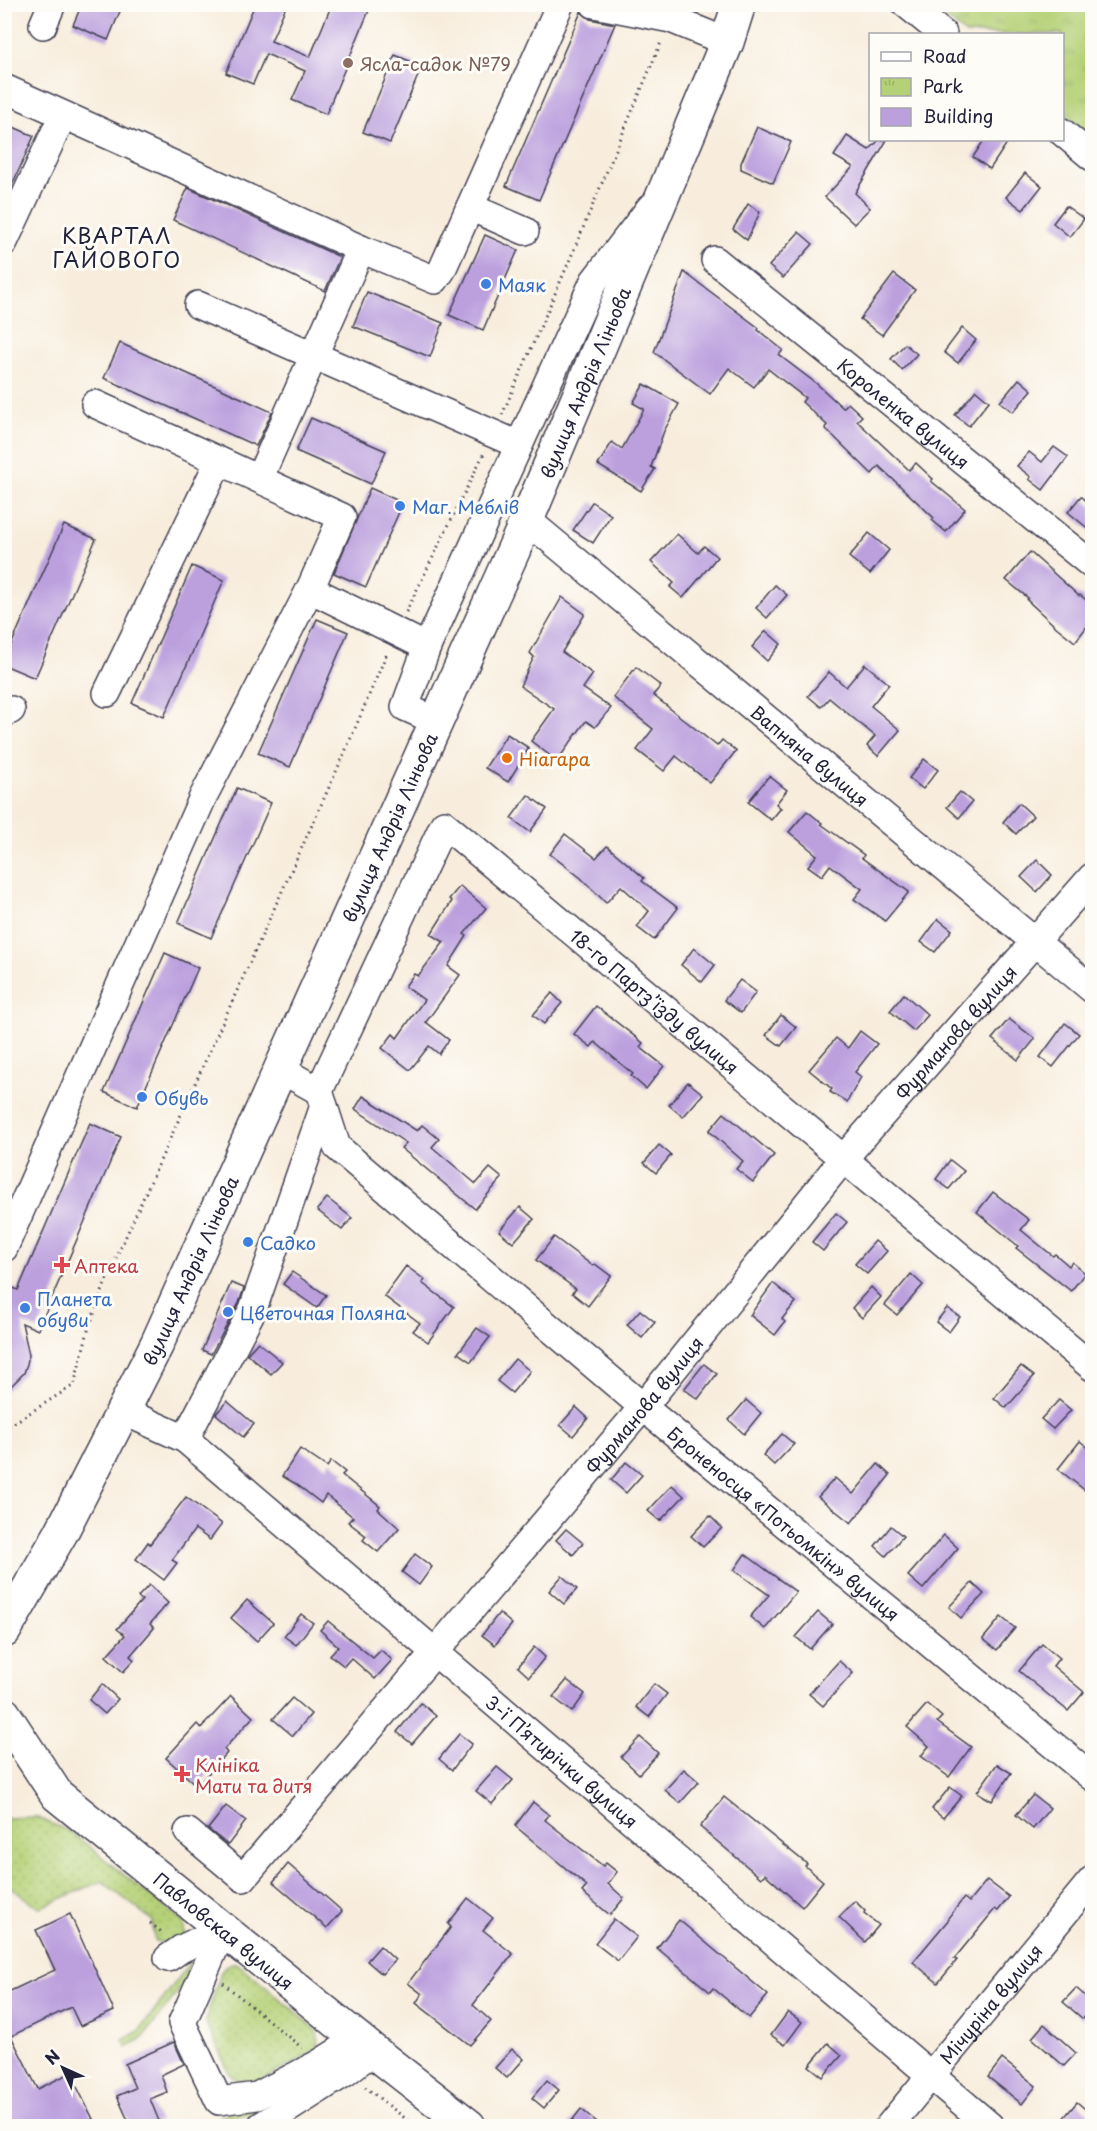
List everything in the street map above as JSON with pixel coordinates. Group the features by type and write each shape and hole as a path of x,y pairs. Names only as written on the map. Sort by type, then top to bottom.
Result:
{"main road":[{"name":"вулиця Андрія Ліньова","path":"4,1631 61,1533 158,1344 528,520 727,42 739,4"},
{"name":"Павловская вулиця","path":"4,1714 57,1795 469,2127"}],"street":[{"path":"4,88 435,280 442,270 560,4"},
{"path":"594,4 671,19 727,42"},
{"path":"906,4 942,33"},
{"path":"4,242 63,115"},
{"path":"1064,134 1092,157"},
{"path":"436,721 405,707 427,646 594,281 666,188"},
{"path":"470,207 525,231"},
{"path":"259,479 361,249"},
{"name":"Короленка вулиця","path":"715,260 1092,565"},
{"path":"198,305 519,445"},
{"path":"4,1248 202,797 310,589 342,517 95,404"},
{"path":"106,693 219,461"},
{"name":"Вапняна вулиця","path":"528,520 1092,989"},
{"path":"310,589 427,646"},
{"name":"18-го Партз’їзду вулиця","path":"321,1099 444,824 1092,1367"},
{"name":"Фурманова вулиця","path":"188,1832 243,1878 643,1407 844,1158 1092,877"},
{"path":"184,1439 253,1309 321,1099 280,1069"},
{"name":"Броненосця «Потьомкін» вулиця","path":"321,1099 337,1147 643,1407 1092,1778"},
{"name":"3-ї П’ятирічки вулиця","path":"123,1411 184,1439 990,2127"},
{"name":"Мічуріна вулиця","path":"889,2127 1092,1880"},
{"path":"175,1953 223,1929"},
{"path":"223,1929 182,2023 219,2101 256,2096 320,2063 365,2045"},
{"path":"261,2127 346,2072 365,2045"}],"path":[{"path":"4,1429 74,1385 89,1327 108,1276 345,752 396,631 494,434 671,19"},
{"path":"150,1923 175,1953"},
{"path":"206,1969 320,2063"},
{"path":"346,2072 415,2127"}],"green space":[{"path":"929,5 1092,5 1092,138 1064,114 1064,33 965,33"},
{"path":"36,1817 71,1832 184,1923 184,1936 171,1945 156,1941 153,1934 153,1921 102,1881 39,1908 7,1885 5,1880 5,1818"},
{"path":"195,1956 202,1960 143,2038 127,2047 123,2040 139,2031"},
{"path":"237,1963 316,2029 319,2042 317,2051 254,2084 231,2076 207,2026 206,2020 221,1972 225,1966"},
{"path":"340,2066 258,2112 242,2114 219,2126 201,2126 239,2108"}],"building":[{"path":"82,4 123,4 108,40 73,25"},
{"path":"255,4 287,4 271,41 310,57 332,4 361,4 370,8 326,114 292,100 305,71 266,54 253,84 226,73"},
{"path":"581,12 590,19 615,24 539,200 506,186"},
{"path":"395,55 422,66 390,143 363,132"},
{"path":"4,123 34,136 4,203"},
{"path":"757,127 791,142 773,183 741,169 741,163"},
{"path":"847,136 869,150 878,141 886,141 855,193 870,208 854,224 825,197 853,167 834,156"},
{"path":"983,141 1008,141 990,169 973,157"},
{"path":"1025,173 1042,186 1023,210 1006,197"},
{"path":"188,188 340,257 325,291 173,220"},
{"path":"748,204 760,212 747,240 733,229"},
{"path":"1066,206 1084,219 1070,237 1053,223"},
{"path":"799,232 813,244 783,278 769,266"},
{"path":"485,235 518,250 483,330 449,315"},
{"path":"684,272 759,328 758,330 783,350 779,355 817,384 843,408 848,403 862,416 857,421 909,470 916,463 933,479 931,481 965,509 946,532 879,466 872,474 825,428 827,425 802,402 805,398 768,369 754,387 729,368 710,394 654,352"},
{"path":"894,274 915,290 882,335 860,319"},
{"path":"367,292 443,323 430,357 353,326"},
{"path":"962,328 976,340 958,363 944,352"},
{"path":"120,343 272,412 256,446 104,378"},
{"path":"905,344 917,354 902,370 891,359"},
{"path":"1019,379 1032,390 1013,412 1000,402"},
{"path":"644,384 679,404 664,431 651,467 655,469 641,491 598,465 612,442 622,449 644,409 633,403"},
{"path":"976,390 989,401 969,426 955,415"},
{"path":"311,418 386,451 371,484 296,451"},
{"path":"1054,447 1068,457 1043,490 1017,466 1029,452 1042,462"},
{"path":"370,488 403,503 366,587 334,573"},
{"path":"1081,496 1092,506 1092,532 1068,512"},
{"path":"592,502 611,515 593,543 573,530"},
{"path":"64,525 96,539 35,678 4,665 4,661"},
{"path":"869,533 889,550 870,574 849,557"},
{"path":"677,534 698,553 704,546 717,557 683,598 670,587 674,583 651,562"},
{"path":"1030,552 1092,605 1092,620 1075,642 1006,580"},
{"path":"192,566 224,580 164,717 132,703"},
{"path":"775,585 787,595 767,618 756,608"},
{"path":"562,597 585,614 562,652 593,674 583,688 611,708 595,727 586,721 557,761 531,741 554,709 520,686 534,657 530,653"},
{"path":"317,619 348,632 290,767 258,753"},
{"path":"766,631 781,644 767,661 752,647"},
{"path":"865,664 889,684 871,706 900,730 878,756 867,746 875,736 829,698 821,707 808,696 829,672 846,687"},
{"path":"636,667 661,686 653,695 717,746 722,740 736,751 710,783 676,756 664,771 637,750 653,729 613,697"},
{"name":"Ніагара","path":"507,734 529,748 508,782 485,768"},
{"path":"924,759 938,770 923,789 909,778"},
{"path":"769,776 787,790 776,804 781,808 771,820 748,802"},
{"path":"237,788 271,803 211,938 178,923"},
{"path":"960,792 972,802 959,818 947,807"},
{"path":"528,795 547,809 530,832 511,818"},
{"path":"1019,803 1033,816 1016,834 1003,822"},
{"path":"807,811 864,855 862,858 909,892 885,921 854,899 862,889 830,865 822,876 808,866 817,855 789,832"},
{"path":"565,834 596,858 607,846 644,878 642,881 678,908 654,940 637,927 649,911 621,886 606,903 581,878 550,854"},
{"path":"1037,860 1052,875 1037,892 1021,877"},
{"path":"460,886 486,908 464,934 467,936 448,966 460,975 426,1022 449,1040 439,1054 429,1046 410,1070 382,1048 393,1034 397,1038 424,1000 405,986 414,974 418,976 444,942 431,934 452,901 449,899"},
{"path":"938,919 952,930 935,952 921,942"},
{"path":"694,948 715,965 702,982 681,965"},
{"path":"165,953 198,968 137,1107 104,1092"},
{"path":"740,980 756,992 741,1013 724,1000"},
{"path":"552,993 562,1003 544,1024 533,1015"},
{"path":"904,994 928,1015 914,1031 890,1011"},
{"path":"596,1006 643,1043 640,1047 664,1066 646,1089 631,1076 633,1074 595,1042 591,1047 574,1034"},
{"path":"781,1015 796,1027 781,1046 766,1035"},
{"path":"1009,1019 1035,1039 1018,1060 992,1039"},
{"path":"1065,1023 1079,1034 1053,1067 1040,1057"},
{"path":"860,1031 877,1044 855,1072 861,1077 847,1102 830,1092 832,1089 809,1070 836,1038 848,1048"},
{"path":"688,1082 703,1094 683,1117 669,1105"},
{"path":"363,1096 417,1131 422,1125 439,1139 432,1147 476,1184 490,1168 502,1178 475,1209 401,1148 406,1143 355,1109"},
{"path":"724,1113 774,1155 753,1182 736,1169 743,1161 709,1131"},
{"path":"90,1123 121,1137 38,1330 22,1323 29,1355 27,1364 24,1373 4,1393 4,1284 18,1290"},
{"path":"659,1145 671,1155 656,1173 644,1163"},
{"path":"950,1160 964,1171 949,1189 936,1179"},
{"path":"993,1192 1029,1220 1021,1230 1053,1256 1055,1254 1069,1266 1072,1262 1085,1273 1071,1291 1016,1248 1018,1246 977,1212"},
{"path":"327,1198 352,1218 342,1230 317,1210"},
{"path":"520,1207 534,1219 513,1243 499,1231"},
{"path":"836,1213 847,1222 823,1251 812,1242"},
{"path":"554,1237 593,1266 595,1264 611,1276 588,1306 572,1293 576,1289 536,1260"},
{"path":"875,1241 887,1251 867,1274 855,1264"},
{"path":"406,1266 425,1280 422,1283 454,1307 428,1342 413,1331 420,1323 384,1296"},
{"path":"292,1272 326,1295 317,1308 283,1284"},
{"path":"911,1274 923,1285 897,1315 885,1305"},
{"path":"231,1283 244,1288 239,1303 211,1354 202,1350"},
{"path":"773,1283 796,1302 782,1319 785,1322 775,1335 750,1315"},
{"path":"871,1287 881,1297 862,1318 852,1308"},
{"path":"947,1308 960,1317 949,1332 936,1322"},
{"path":"640,1310 655,1322 642,1338 627,1325"},
{"path":"477,1328 490,1337 471,1362 458,1353"},
{"path":"258,1342 282,1362 271,1374 247,1354"},
{"path":"515,1359 530,1371 512,1393 497,1381"},
{"path":"704,1364 717,1374 698,1399 684,1389"},
{"path":"1021,1366 1034,1376 1006,1408 994,1398"},
{"path":"746,1400 761,1413 744,1434 729,1420"},
{"path":"1059,1400 1071,1410 1053,1429 1041,1419"},
{"path":"227,1401 254,1424 243,1437 216,1414"},
{"path":"576,1407 588,1418 573,1436 560,1425"},
{"path":"782,1434 794,1444 774,1465 763,1455"},
{"path":"1080,1441 1092,1451 1092,1496 1058,1469"},
{"path":"300,1449 327,1467 331,1461 345,1472 342,1475 380,1506 378,1509 399,1528 378,1552 363,1540 366,1536 348,1522 353,1517 326,1495 321,1503 282,1476"},
{"path":"626,1462 642,1475 626,1493 611,1480"},
{"path":"878,1464 890,1475 851,1523 818,1497 835,1478 853,1494"},
{"path":"672,1485 684,1496 660,1521 648,1511"},
{"path":"186,1497 222,1524 210,1540 195,1529 172,1560 177,1563 164,1580 136,1559"},
{"path":"710,1516 722,1528 703,1547 691,1536"},
{"path":"891,1526 903,1536 886,1556 875,1546"},
{"path":"566,1529 583,1543 573,1555 556,1540"},
{"path":"944,1535 958,1548 923,1589 908,1576"},
{"path":"415,1554 432,1567 419,1585 402,1572"},
{"path":"745,1554 796,1592 765,1629 750,1617 769,1595 734,1570"},
{"path":"562,1576 577,1589 564,1604 549,1591"},
{"path":"972,1583 984,1594 961,1618 949,1607"},
{"path":"149,1585 168,1603 150,1624 154,1628 130,1656 134,1660 123,1672 106,1656 125,1635 117,1629 142,1600 138,1597"},
{"path":"247,1600 273,1623 257,1641 231,1618"},
{"path":"818,1612 832,1624 810,1649 796,1637"},
{"path":"499,1613 512,1624 495,1645 482,1635"},
{"path":"301,1614 313,1623 296,1645 284,1636"},
{"path":"1001,1617 1015,1628 997,1650 983,1639"},
{"path":"328,1621 373,1658 381,1650 392,1660 375,1679 351,1658 344,1666 330,1655 338,1646 320,1630"},
{"path":"1042,1644 1059,1658 1053,1666 1084,1692 1068,1711 1019,1671"},
{"path":"534,1647 545,1657 529,1677 518,1667"},
{"path":"839,1661 853,1673 823,1706 809,1694"},
{"path":"567,1680 585,1694 572,1712 553,1697"},
{"path":"102,1684 118,1699 105,1714 89,1700"},
{"path":"654,1684 667,1694 649,1717 636,1707"},
{"path":"231,1696 253,1717 224,1749 227,1753 197,1786 166,1758 197,1724 201,1728"},
{"path":"292,1698 311,1714 293,1736 273,1719"},
{"path":"421,1703 436,1716 412,1744 397,1732"},
{"path":"927,1704 942,1717 937,1722 971,1747 949,1777 921,1756 929,1746 907,1727"},
{"path":"459,1734 472,1744 452,1770 439,1759"},
{"path":"640,1737 658,1753 639,1774 621,1757"},
{"path":"997,1764 1011,1773 992,1801 977,1792"},
{"path":"497,1767 513,1780 492,1804 476,1791"},
{"path":"684,1769 699,1782 680,1803 665,1790"},
{"path":"950,1787 962,1796 943,1818 932,1809"},
{"path":"1033,1795 1050,1808 1033,1829 1016,1815"},
{"path":"724,1797 807,1864 805,1866 823,1881 802,1907 765,1874 761,1878 700,1827"},
{"path":"533,1802 549,1815 545,1820 603,1866 606,1863 617,1872 608,1884 624,1898 610,1915 582,1892 587,1886 515,1826"},
{"path":"226,1806 246,1821 228,1845 208,1829"},
{"path":"288,1864 342,1911 327,1928 273,1882"},
{"path":"987,1880 1009,1897 998,1911 995,1909 954,1959 957,1960 938,1983 913,1962 964,1898 969,1902"},
{"path":"468,1898 493,1918 483,1930 513,1954 473,2005 491,2021 470,2045 416,2003 422,1994 408,1983 451,1927 448,1924"},
{"path":"855,1901 865,1911 864,1913 879,1925 865,1942 839,1917"},
{"path":"70,1914 114,2011 80,2026 71,2007 11,2036 38,2089 70,2073 93,2119 79,2127 4,2127 4,1994 55,1970 36,1930"},
{"path":"614,1919 637,1937 618,1961 595,1943"},
{"path":"679,1920 768,1995 749,2018 713,1988 710,1992 657,1948"},
{"path":"380,1946 395,1960 382,1974 367,1961"},
{"path":"1076,1988 1092,2002 1092,2007 1083,2019 1063,2002"},
{"path":"788,2012 802,2022 785,2045 771,2035"},
{"path":"1044,2024 1076,2053 1064,2066 1032,2038"},
{"path":"174,2042 184,2064 161,2075 167,2092 150,2099 159,2121 146,2127 131,2127 117,2096 135,2088 125,2064"},
{"path":"828,2043 842,2055 823,2077 809,2066"},
{"path":"512,2049 524,2059 507,2078 495,2068"},
{"path":"1002,2059 1036,2086 1022,2104 988,2077"},
{"path":"547,2080 559,2090 544,2108 532,2098"},
{"path":"1077,2102 1092,2115 1086,2127 1056,2127"},
{"path":"581,2109 603,2127 567,2127"}],"place":[{"name":"Ясла-садок №79","path":"348,63"},
{"name":"Маяк","path":"486,284"},
{"name":"Маг. Меблів","path":"400,506"},
{"name":"Ніагара","path":"507,758"},
{"name":"Обувь","path":"142,1097"},
{"name":"Садко","path":"248,1242"},
{"name":"Аптека","path":"62,1265"},
{"name":"Планета обуви","path":"25,1308"},
{"name":"Цветочная Поляна","path":"228,1312"},
{"name":"Клініка Мати та дитя","path":"182,1774"}],"district":[{"name":"КВАРТАЛ ГАЙОВОГО","path":"117,247"}]}
